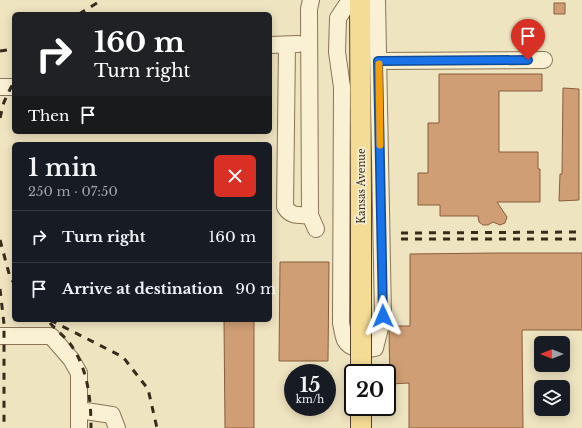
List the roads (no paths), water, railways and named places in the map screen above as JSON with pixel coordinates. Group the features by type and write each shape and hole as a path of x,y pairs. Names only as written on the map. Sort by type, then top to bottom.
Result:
{"main road":[{"name":"Kansas Avenue","path":"360,0 361,364"},
{"path":"361,416 361,428"}],"lane":[{"path":"350,0 338,18 337,52 342,87 341,323 345,340 353,347 367,349 374,348 383,316 377,0"},
{"path":"287,45 285,207 288,212 313,222 309,3"},
{"path":"272,45 309,44"},
{"path":"378,61 544,60"},
{"path":"0,87 12,87"},
{"path":"0,336 51,336 71,359 79,373 79,428"},
{"path":"79,410 112,415 117,428"}],"railway":[{"path":"82,12 102,0"},
{"path":"0,51 12,49"},
{"path":"0,118 4,102 12,85"},
{"path":"401,233 582,232"},
{"path":"401,239 582,239"},
{"path":"0,240 12,280"},
{"path":"0,289 4,324 4,428"},
{"path":"54,322 123,357 148,389 157,428"},
{"path":"50,323 71,344 82,366 88,386 91,428"}]}
